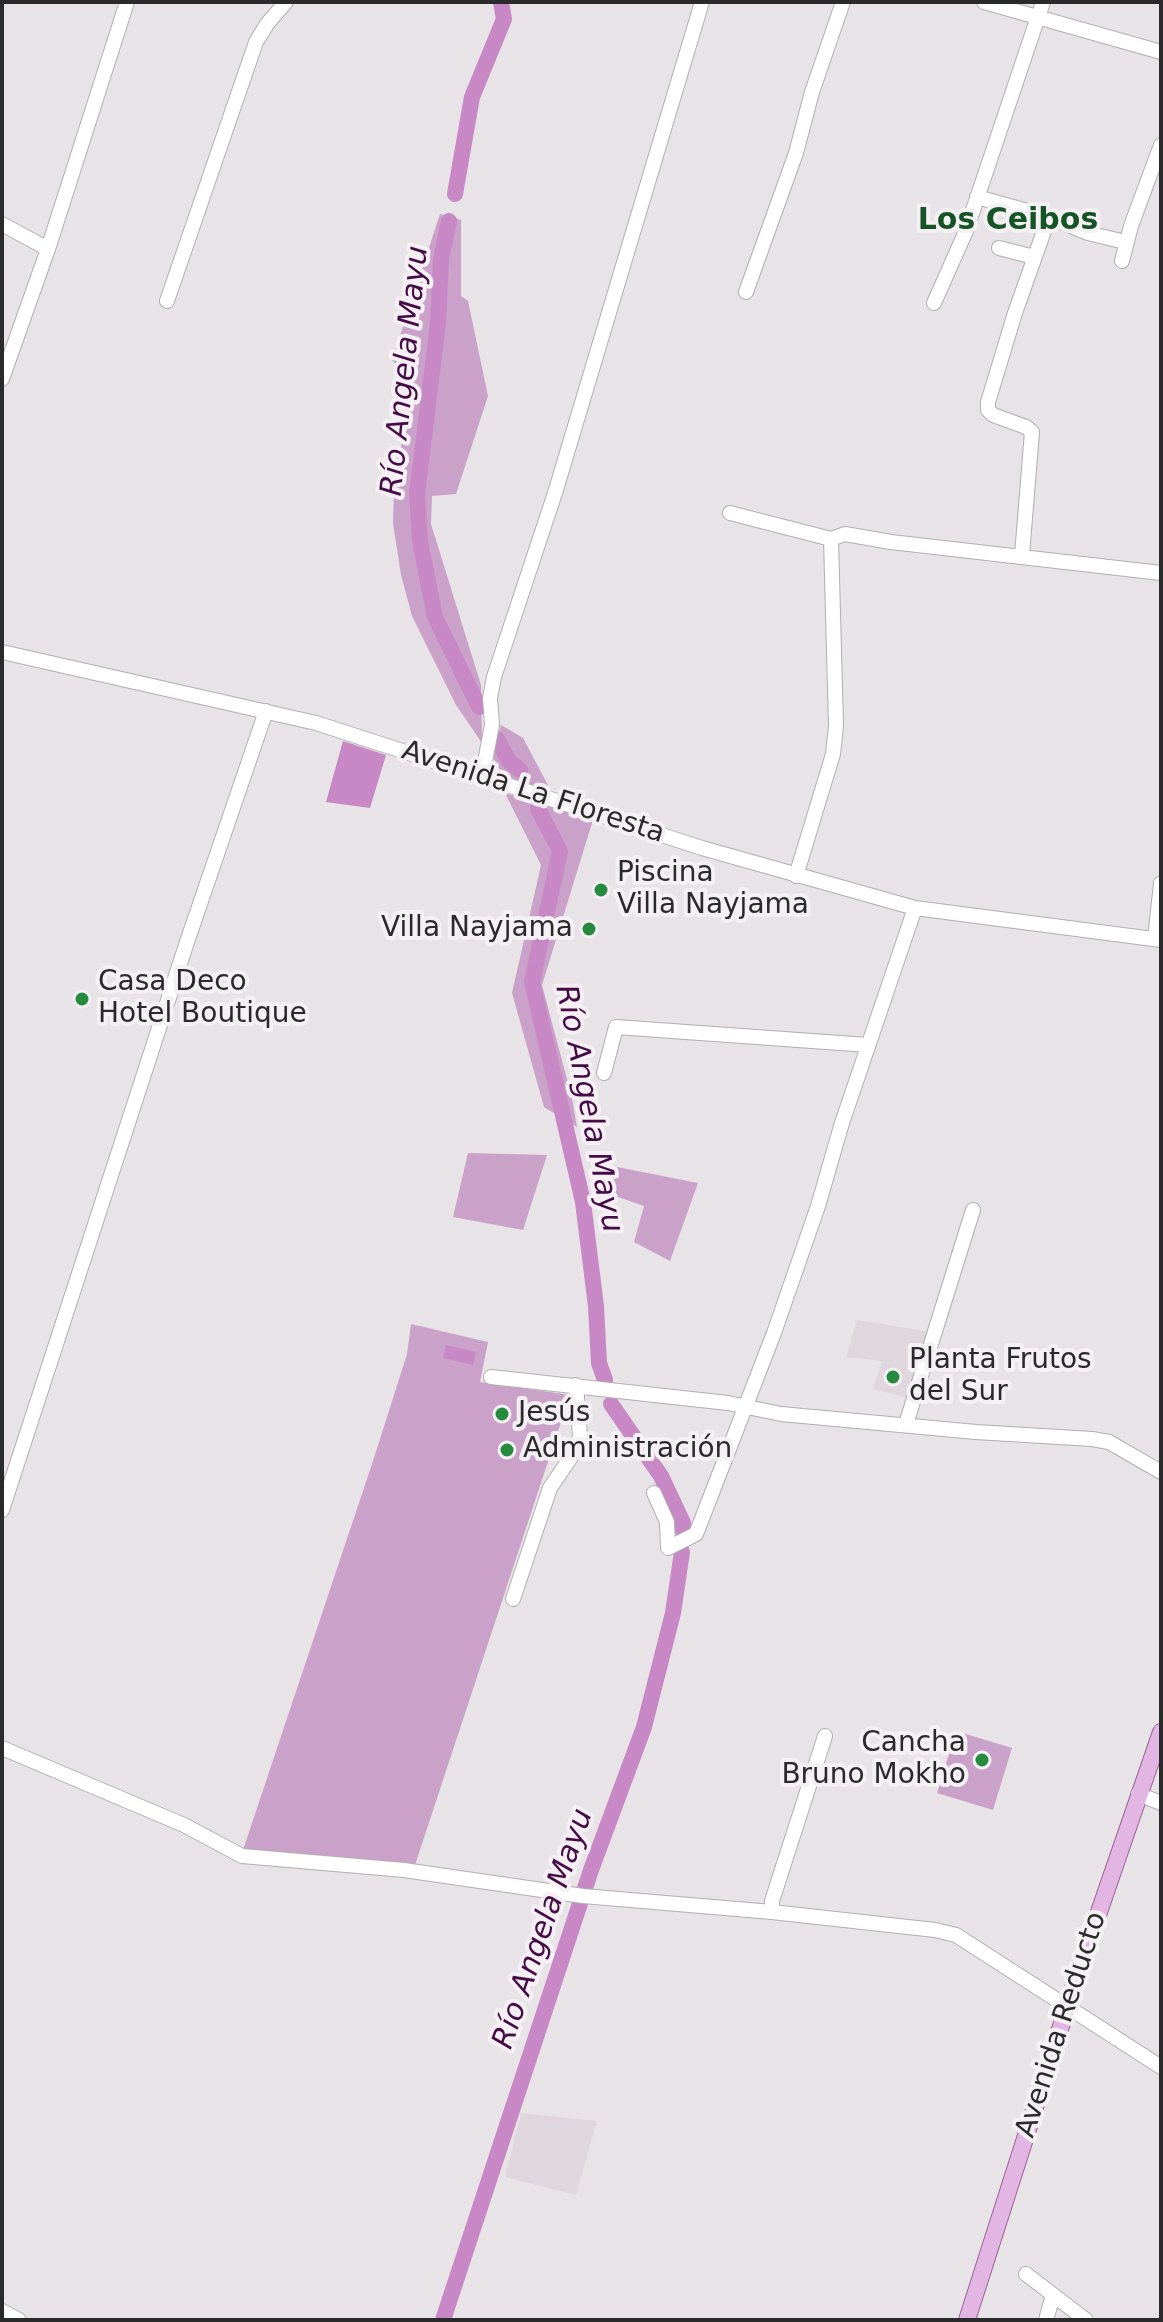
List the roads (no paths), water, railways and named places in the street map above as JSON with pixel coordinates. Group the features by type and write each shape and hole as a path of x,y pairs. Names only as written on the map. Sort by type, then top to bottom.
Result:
{"main road":[{"name":"Avenida Reducto","path":"967,2320 1067,2007 1161,1732"}],"street":[{"path":"2,379 48,249 127,2"},
{"path":"167,301 256,42 286,2"},
{"path":"482,777 492,725 490,698 494,677 555,493 702,2"},
{"path":"746,292 796,153 812,92 843,2"},
{"path":"984,2 1161,52"},
{"path":"934,303 966,231 1043,2"},
{"path":"1122,261 1125,242 1161,145"},
{"path":"977,197 1125,242"},
{"path":"1022,555 1032,432 993,415 988,410 988,402 1049,217"},
{"path":"2,224 48,249"},
{"path":"999,248 1034,257"},
{"path":"730,513 831,539 845,534 1161,573"},
{"path":"796,876 833,754 836,726 831,539"},
{"name":"Avenida La Floresta","path":"2,652 316,723 796,876 915,908 1158,939"},
{"path":"2,1510 187,942 266,711"},
{"path":"1158,939 1161,883"},
{"path":"654,1493 667,1522 668,1548 696,1534 818,1206 915,908"},
{"path":"604,1073 616,1027 868,1045"},
{"path":"906,1424 973,1210"},
{"path":"491,1377 728,1403 781,1414 1109,1442 1161,1472"},
{"path":"513,1599 550,1488 580,1437 576,1385"},
{"path":"772,1912 772,1901 825,1736"},
{"path":"2,1748 184,1825 242,1856 418,1872 583,1896 772,1912 956,1935 1161,2067"},
{"path":"1138,1794 1161,1803"},
{"path":"1026,2274 1086,2320"},
{"path":"1046,2320 1053,2295"},
{"path":"2,2311 19,2320"}],"waterway":[{"name":"Río Angela Mayu","path":"455,194 472,97 504,19 501,2"},
{"name":"Río Angela Mayu","path":"449,221 441,259 438,323 417,494 420,541 435,617 479,707"},
{"name":"Río Angela Mayu","path":"497,739 509,761 520,770"},
{"name":"Río Angela Mayu","path":"538,809 560,851 532,982 583,1202 596,1306 599,1363 605,1380"},
{"name":"Río Angela Mayu","path":"611,1404 661,1476 683,1523 683,1531"},
{"name":"Río Angela Mayu","path":"443,2320 591,1870 644,1727 673,1613 682,1552"}],"place":[{"name":"Piscina Villa Nayjama","path":"601,890"},
{"name":"Villa Nayjama","path":"589,929"},
{"name":"Casa Deco Hotel Boutique","path":"82,999"},
{"name":"Planta Frutos del Sur","path":"893,1377"},
{"name":"Jesús","path":"502,1414"},
{"name":"Administración","path":"507,1450"},
{"name":"Cancha Bruno Mokho","path":"982,1760"}],"district":[{"name":"Los Ceibos","path":"1008,221"}]}
